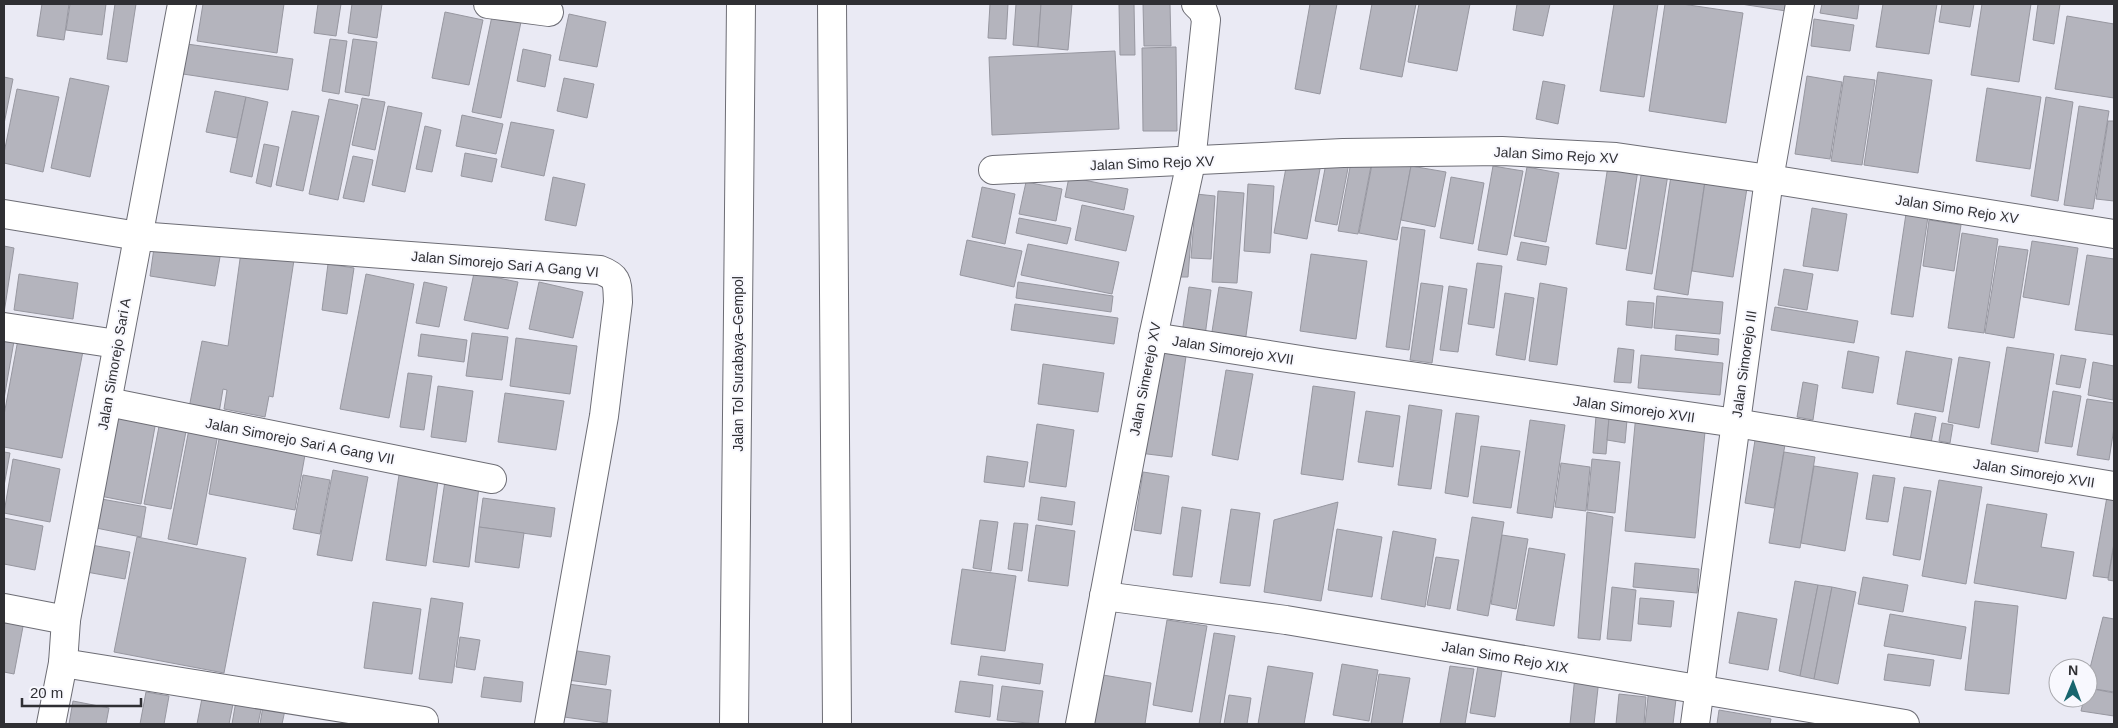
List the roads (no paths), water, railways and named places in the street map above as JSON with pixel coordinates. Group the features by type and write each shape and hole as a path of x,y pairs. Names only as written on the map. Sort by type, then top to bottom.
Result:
{"main road":[{"name":"Jalan Simorejo Sari A","path":"51,724 63,663 66,620 182,4"},
{"path":"488,4 550,12"},
{"name":"Jalan Tol Surabaya–Gempol","path":"734,724 741,4"},
{"path":"832,4 837,724"},
{"name":"Jalan Simerejo XV","path":"1080,724 1153,337 1191,162 1206,20 1203,11 1196,4"},
{"name":"Jalan Simorejo III","path":"1694,724 1769,179 1800,4"},
{"name":"Jalan Simo Rejo XV","path":"993,170 1191,162 1343,153 1502,151 1616,157 1769,179 2114,234"},
{"name":"Jalan Simorejo Sari A Gang VI","path":"4,214 138,236 600,270 612,274 617,284 618,302 604,416 549,724"},
{"path":"4,327 117,344"},
{"name":"Jalan Simorejo XVII","path":"1153,337 1736,423 2114,486"},
{"name":"Jalan Simorejo Sari A Gang VII","path":"108,402 492,479"},
{"name":"Jalan Simo Rejo XIX","path":"1104,596 1286,620 1905,724"},
{"path":"4,608 66,620"},
{"path":"63,663 424,721"}]}
